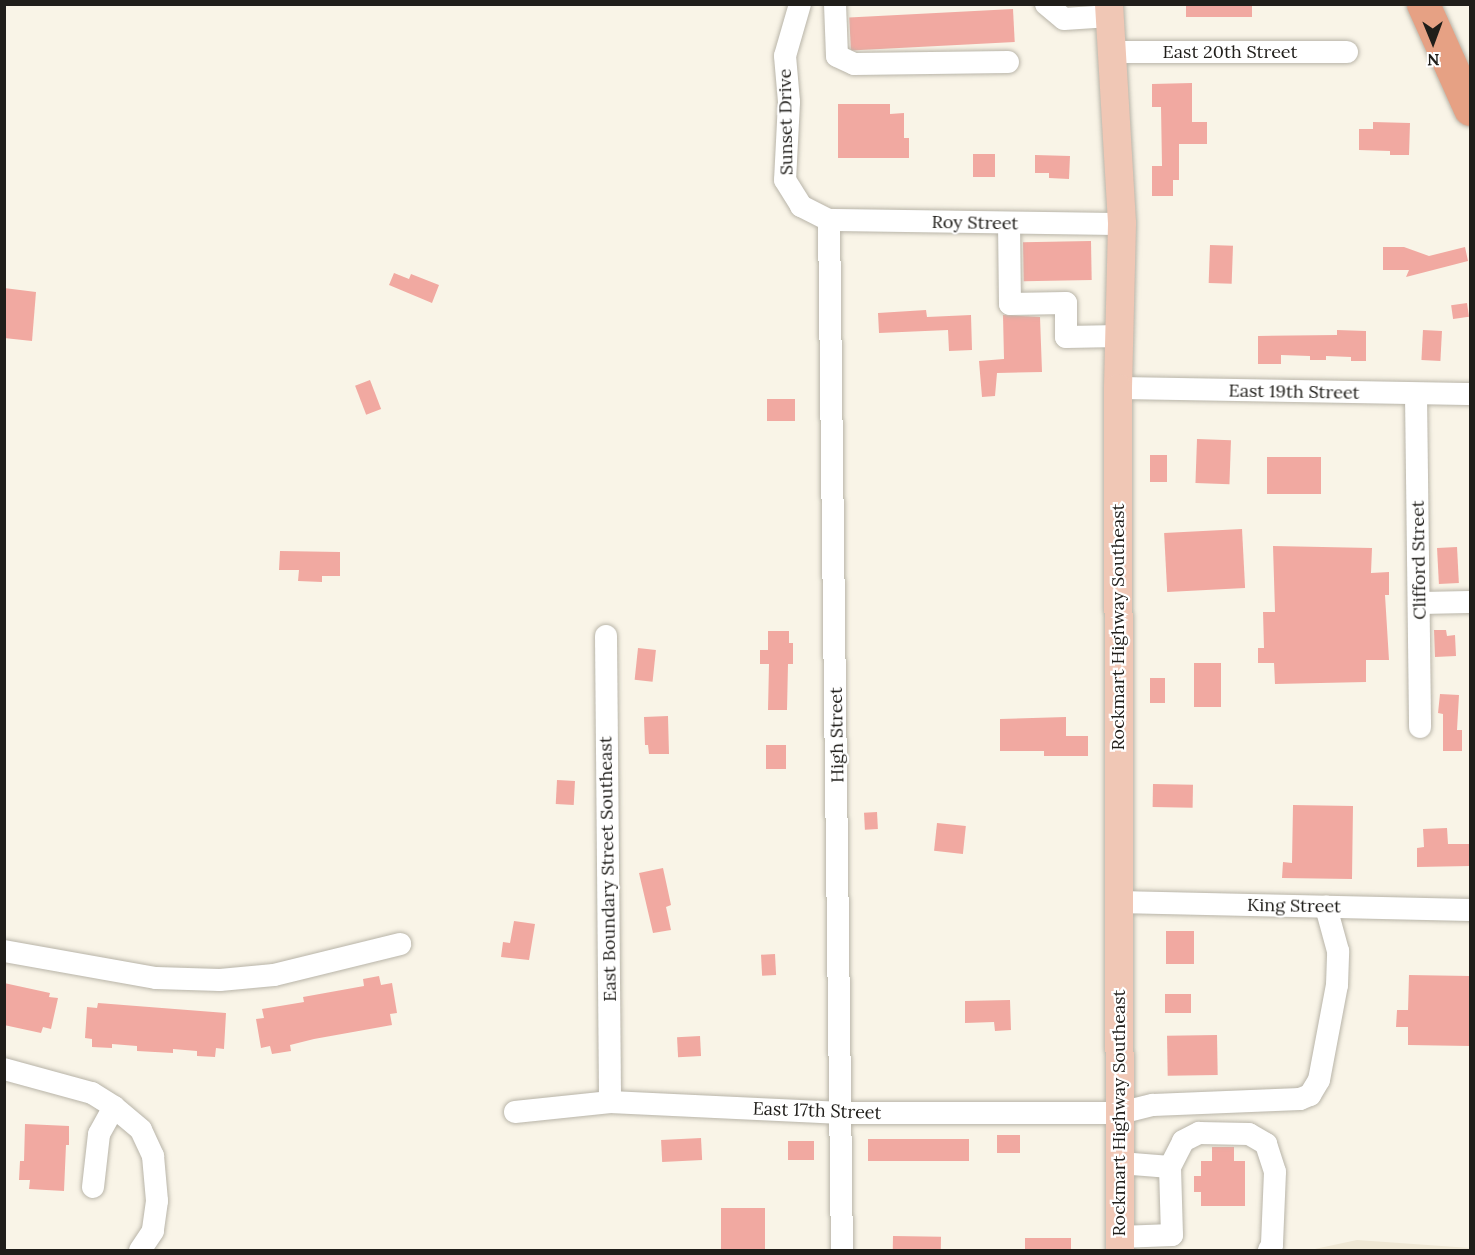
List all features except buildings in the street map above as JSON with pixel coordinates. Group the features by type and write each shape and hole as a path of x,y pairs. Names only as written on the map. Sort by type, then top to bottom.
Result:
{"highway":[{"path":"1424,4 1470,110"},
{"path":"1438,4 1470,77"}],"main road":[{"name":"Rockmart Highway Southeast","path":"1110,10 1122,224 1118,388 1120,1244"}],"street":[{"name":"Sunset Drive","path":"800,4 785,56 789,102 785,180 801,206 829,220"},
{"path":"835,4 837,56 854,64 1008,62"},
{"path":"1046,4 1064,20 1110,10"},
{"name":"East 20th Street","path":"1112,52 1347,52"},
{"name":"Roy Street","path":"829,220 1122,224"},
{"name":"High Street","path":"829,220 842,1251"},
{"path":"1009,223 1010,304 1066,303 1066,337 1119,336"},
{"name":"East 19th Street","path":"1118,388 1470,394"},
{"name":"Clifford Street","path":"1416,394 1420,727"},
{"path":"1420,603 1470,602"},
{"name":"East Boundary Street Southeast","path":"606,636 610,1102"},
{"name":"King Street","path":"1118,902 1470,910"},
{"name":"East 17th Street","path":"515,1112 610,1102 842,1113 1120,1113 1153,1105 1300,1099 1310,1095 1319,1080 1337,985 1338,951 1326,907"},
{"path":"4,951 156,978 220,980 274,975 400,944"},
{"path":"5,1069 92,1093 114,1107 141,1130 153,1156 157,1201 153,1231 140,1251"},
{"path":"93,1187 99,1134 114,1107"},
{"path":"1120,1244 1176,1243 1170,1167 1183,1141 1199,1133 1249,1134 1266,1144 1275,1172 1272,1245 1269,1251"},
{"path":"1120,1163 1170,1167"}],"shaded area":[{"path":"1357,1240 1470,1248 1470,1250 1310,1250"}]}
